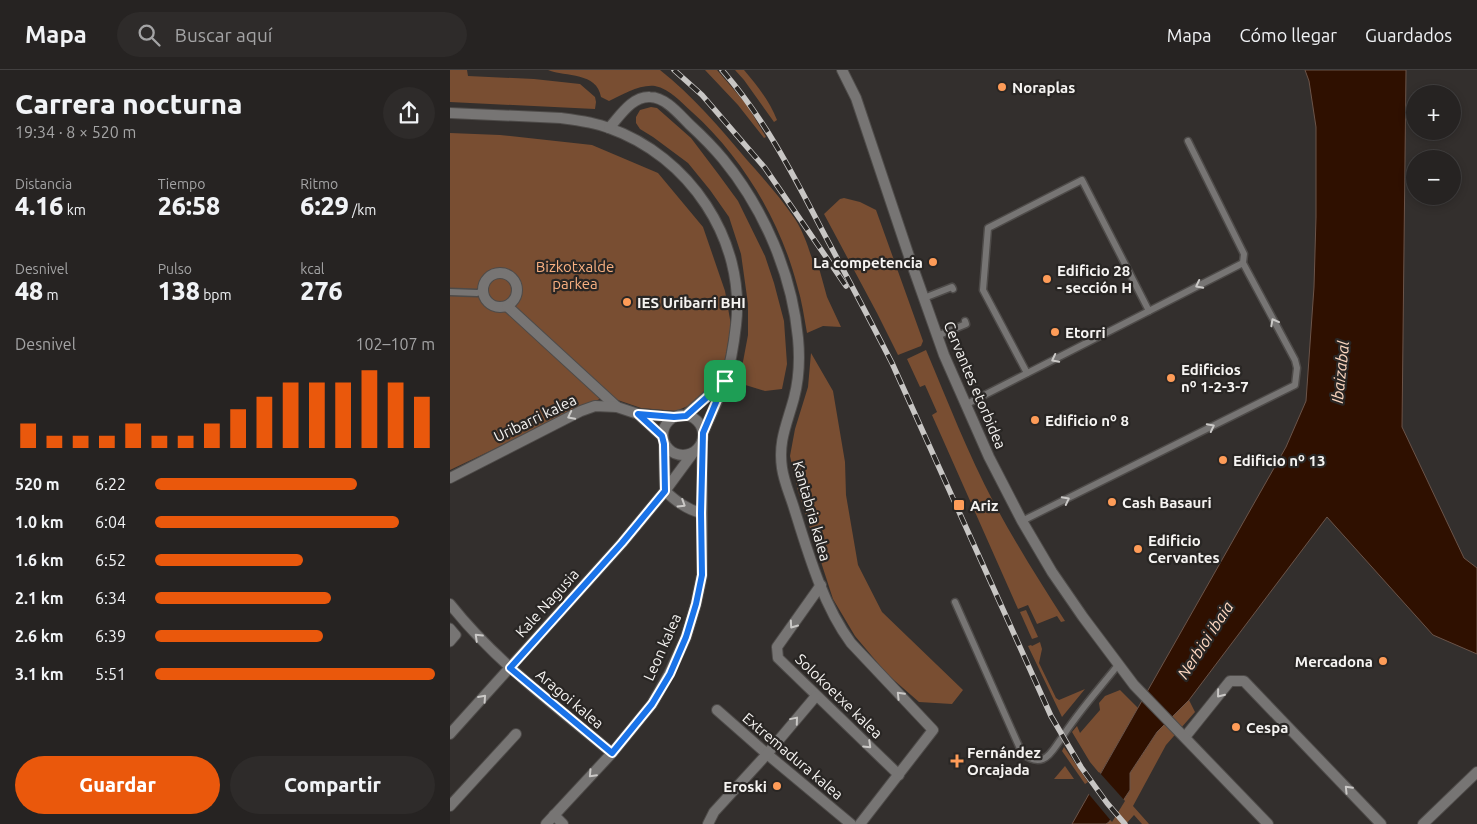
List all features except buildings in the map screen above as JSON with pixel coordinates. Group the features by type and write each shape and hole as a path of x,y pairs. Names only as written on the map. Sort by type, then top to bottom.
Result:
{"street":[{"name":"Cervantes etorbidea","path":"842,70 856,98 937,336 965,405 1022,521 1052,572 1083,618 1134,685 1268,824"},
{"name":"Kantabria kalea","path":"609,128 638,99 652,96 665,102 682,116 723,159 750,198 773,243 789,291 799,357 794,399 785,425 782,444 782,470 809,558 840,629 934,730 899,775"},
{"path":"450,112 561,118 578,120 609,128 652,149 696,190 720,228 736,284 737,304 733,348 725,381 702,438"},
{"path":"501,273 511,277 517,287 517,292 508,306 498,307 490,304 486,300 483,291 490,276 501,273"},
{"path":"508,306 617,407"},
{"path":"686,416 725,381"},
{"name":"Uribarri kalea","path":"450,478 581,411 595,406 617,407 638,414 674,417"},
{"name":"Uribarri kalea","path":"638,414 663,440"},
{"path":"701,513 678,502 665,491 663,440 665,425 674,417 686,416 692,418 697,422 702,438"},
{"name":"Kale Nagusia","path":"450,734 622,543 698,448 702,438"},
{"name":"Leon kalea","path":"546,824 612,753 652,704 670,674 686,637 702,575 702,438"},
{"path":"663,440 668,450 674,454 680,456 693,453"},
{"name":"Solokoetxe kalea","path":"820,585 777,647 778,658 899,775"},
{"name":"Aragoi kalea","path":"450,604 468,628 510,668 612,753"},
{"path":"450,628 456,635 450,642"},
{"path":"1183,735 1230,681 1244,681 1382,824"},
{"path":"708,824 714,812 767,754 816,696"},
{"name":"Extremadura kalea","path":"717,710 851,824"},
{"path":"450,806 516,734"},
{"path":"1422,824 1477,772"},
{"path":"860,824 899,775"},
{"path":"554,815 563,824"}],"lane":[{"path":"1022,521 1295,385 1297,368 1295,360 1243,263 1244,254 1188,141"},
{"path":"1027,373 984,290 988,228 1056,193 1082,180 1149,311"},
{"path":"965,405 1243,263"},
{"path":"924,298 952,288"},
{"path":"450,292 483,291"},
{"path":"937,336 966,324 965,321"},
{"path":"955,602 1022,753 1029,758 1043,759 1049,755 1118,665"}],"green space":[{"path":"450,70 467,70 468,76 534,79 580,84 595,97 595,109 450,102"},
{"path":"548,70 660,70 672,80 716,124 795,219 804,235 814,265 819,268 827,297 841,327 823,326 807,333 790,261 757,191 727,149 679,100 666,90 649,86 631,90 609,101 601,97 594,83 587,79"},
{"path":"705,70 717,70 747,105 766,137 764,138 738,105"},
{"path":"735,70 744,70 767,100 777,120 774,122"},
{"path":"651,107 657,108 691,138 738,201 765,256 784,321 787,364 782,389 765,391 739,383 748,335 748,304 741,254 729,217 710,190 688,163 640,129 636,123 636,117 640,110"},
{"name":"Bizkotxalde parkea","path":"450,133 500,135 592,145 658,173 703,227 725,291 731,325 723,372 702,400 676,411 641,408 606,396 450,470"},
{"path":"844,198 860,202 876,210 923,341 921,346 898,355 824,214 840,199"},
{"path":"926,350 967,447 994,503 1065,621 1061,622 1057,616 1037,624 1028,605 1018,609 932,415 937,412 925,385 920,387 907,359"},
{"path":"811,353 833,391 845,462 846,495 858,565 882,612 963,690 952,704 919,702 887,674 855,636 833,599 798,491 790,456 795,429 808,387"},
{"path":"1026,610 1038,637 1032,639 1020,612"},
{"path":"1040,642 1042,649 1039,663 1056,698 1059,700 1085,689 1062,717 1028,646"},
{"path":"1120,690 1138,708 1100,774 1090,762 1072,732 1077,726 1080,733 1100,710 1099,703 1105,696"},
{"path":"1189,700 1195,712 1166,745 1133,806 1149,824 1142,824 1134,815 1126,824 1106,824 1130,790 1130,773 1157,732"},
{"path":"1064,747 1088,782 1085,784 1062,751"},
{"path":"1065,766 1074,779 1054,779"}],"water":[{"path":"1305,70 1406,70 1402,427 1464,558 1477,568 1477,654 1433,635 1327,517 1189,700 1157,732 1130,773 1130,790 1109,822 1106,824 1072,824 1286,447 1306,401 1314,287 1316,127 1309,81"}],"pier":[{"path":"1099,772 1125,801 1112,822 1087,792"}],"railway":[{"path":"674,70 702,95 765,168 846,286"},
{"path":"722,70 751,107 776,146 892,363 1051,716 1081,767 1125,824"}],"place":[{"name":"Noraplas","path":"1002,87"},
{"name":"La competencia","path":"933,262"},
{"name":"Edificio 28 - sección H","path":"1047,279"},
{"name":"IES Uribarri BHI","path":"627,302"},
{"name":"Etorri","path":"1055,332"},
{"name":"Edificios nº 1-2-3-7","path":"1171,378"},
{"name":"Edificio nº 8","path":"1035,420"},
{"name":"Edificio nº 13","path":"1223,460"},
{"name":"Cash Basauri","path":"1112,502"},
{"name":"Ariz","path":"959,505"},
{"name":"Edificio Cervantes","path":"1138,549"},
{"name":"Mercadona","path":"1383,661"},
{"name":"Cespa","path":"1236,727"},
{"name":"Fernández Orcajada","path":"957,761"},
{"name":"Eroski","path":"777,786"}],"route":[{"path":"725,381 703,433 702,575 686,637 670,674 652,704 612,753 510,668 622,543 665,491 664,444 662,436 638,414 686,416 725,381"}],"water label":[{"name":"Ibaizabal","path":"1340,372"},
{"name":"Nerbioi ibaia","path":"1205,640"}]}
